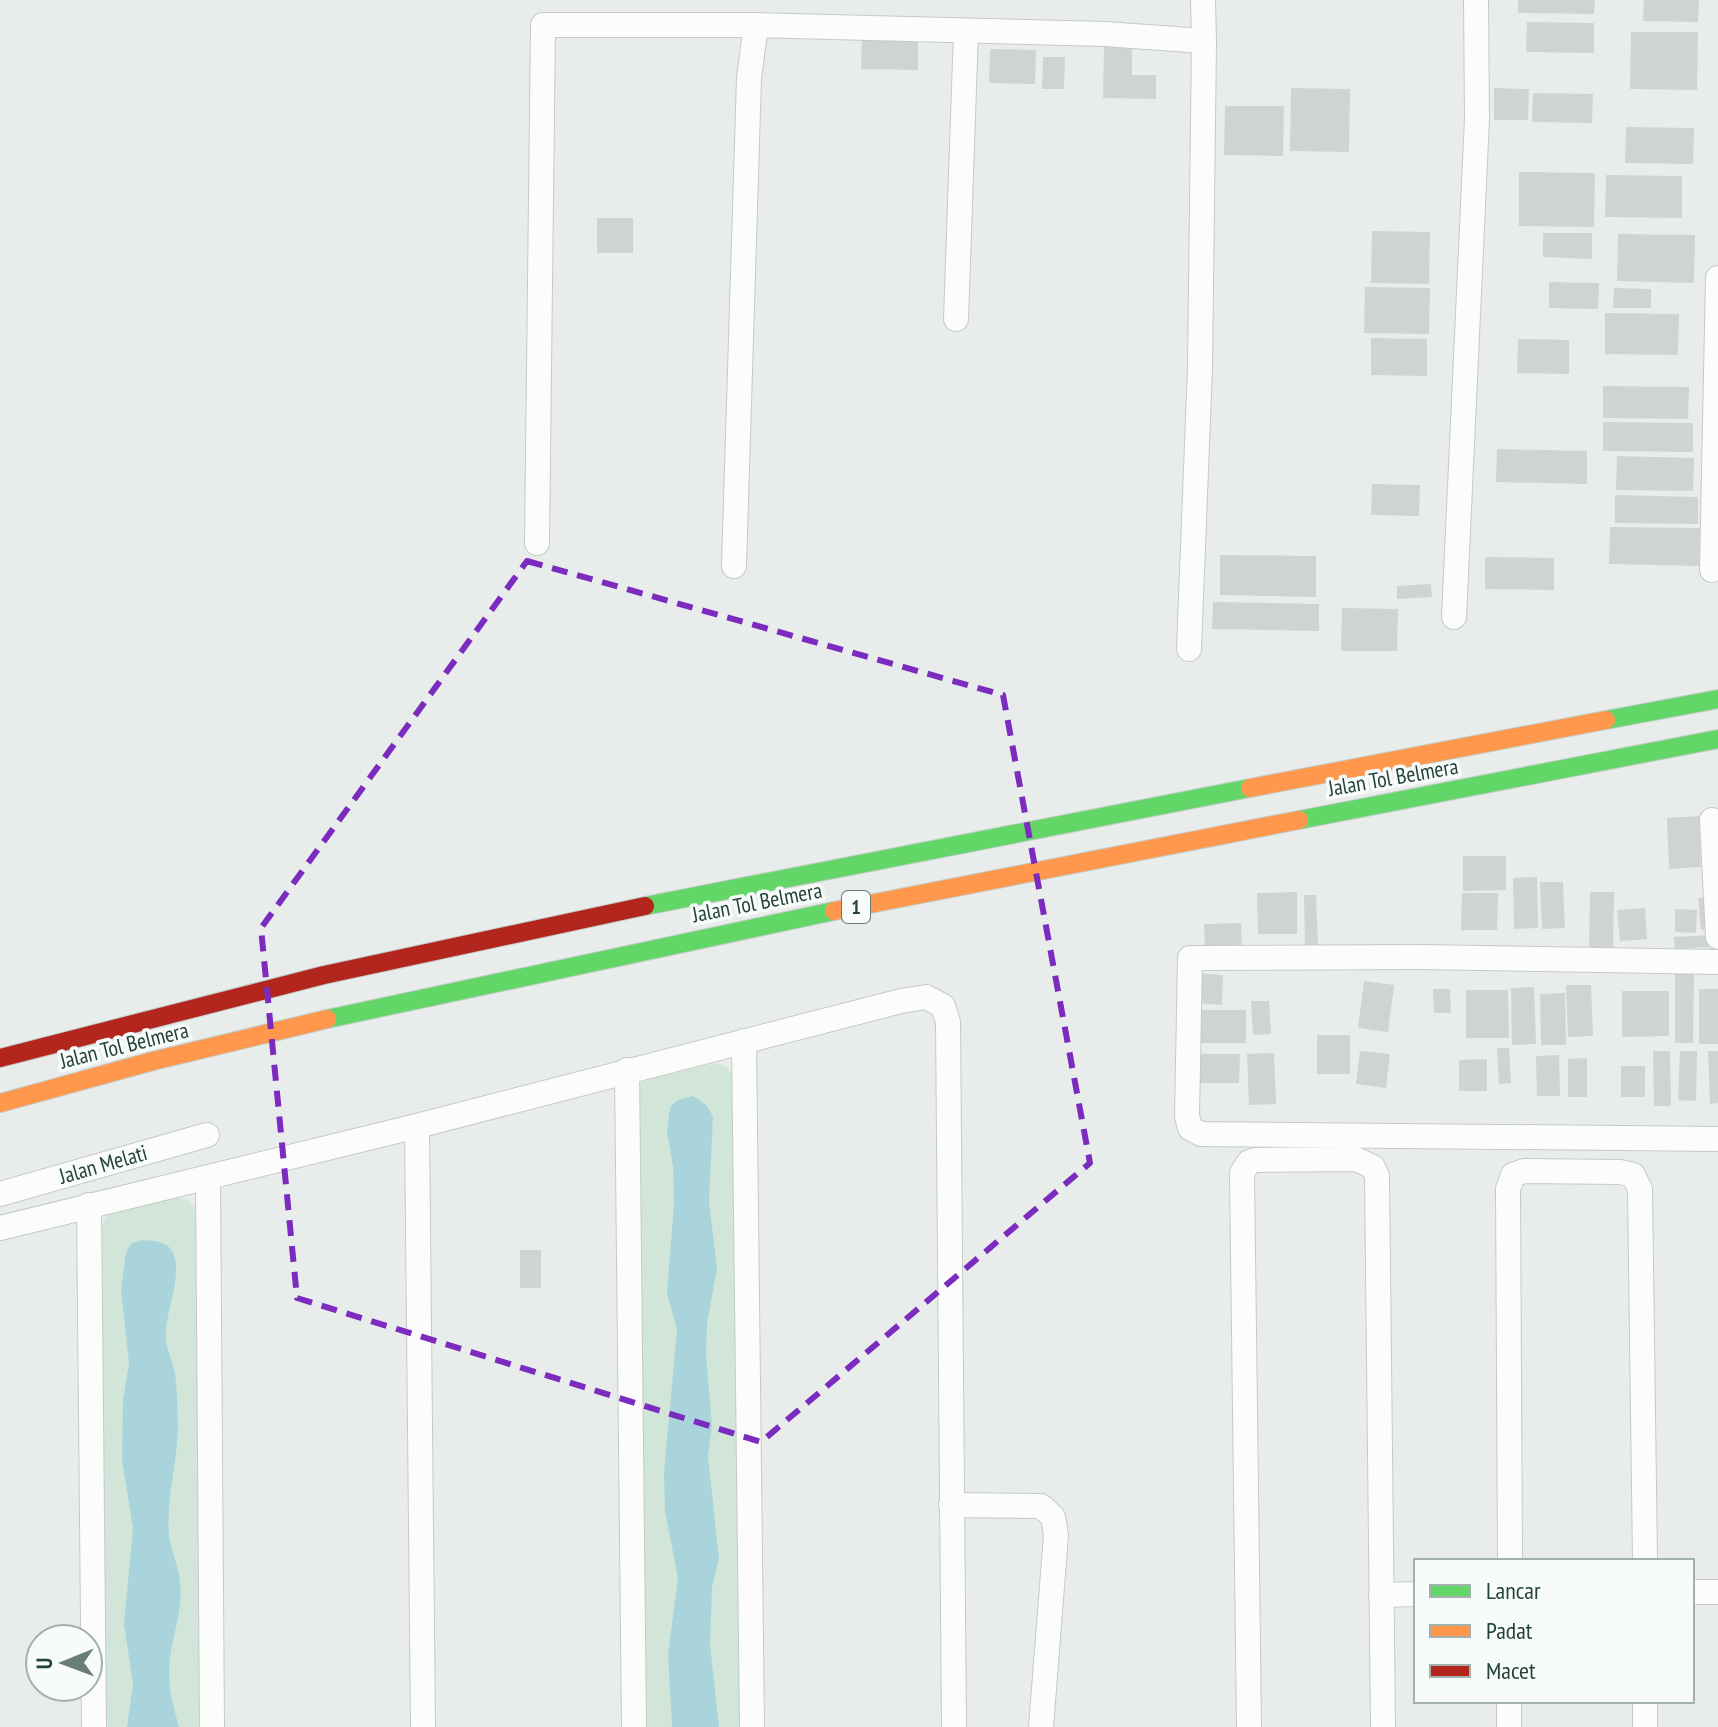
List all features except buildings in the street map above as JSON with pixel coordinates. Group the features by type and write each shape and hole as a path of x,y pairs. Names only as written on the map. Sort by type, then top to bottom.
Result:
{"highway":[{"name":"Jalan Tol Belmera","path":"0,1058 287,985 530,931 1303,776 1718,699"},
{"name":"Jalan Tol Belmera","path":"0,1103 325,1021 685,941 1718,739"}],"street":[{"path":"1189,649 1200,367 1203,0"},
{"path":"1454,617 1477,119 1476,0"},
{"path":"537,543 543,25 756,25 1105,34 1204,41"},
{"path":"734,566 749,78 756,25"},
{"path":"956,319 966,31"},
{"path":"1712,570 1718,278"},
{"path":"1712,820 1718,937"},
{"path":"1718,962 1437,957 1190,958 1187,1116 1190,1128 1201,1134 1718,1139"},
{"path":"0,1228 926,997 943,1006 948,1022 954,1727"},
{"path":"744,1041 752,1727"},
{"path":"627,1070 634,1727"},
{"path":"417,1126 423,1727"},
{"name":"Jalan Melati","path":"0,1194 207,1135"},
{"path":"1249,1727 1242,1173 1249,1162 1256,1160 1356,1159 1373,1167 1377,1176 1383,1727"},
{"path":"1510,1559 1508,1189 1513,1175 1524,1171 1620,1172 1633,1175 1640,1189 1645,1559"},
{"path":"208,1178 212,1727"},
{"path":"89,1205 94,1727"},
{"path":"951,1505 1041,1506 1053,1517 1056,1535 1041,1727"},
{"path":"1694,1592 1718,1592"},
{"path":"1381,1595 1414,1594"},
{"path":"1509,1703 1509,1727"},
{"path":"1645,1703 1645,1727"}],"highlighted area":[{"path":"527,561 1003,695 1090,1163 761,1442 297,1298 261,928"}],"green space":[{"path":"716,1063 727,1067 733,1077 741,1727 644,1727 638,1091 641,1083 651,1079"},
{"path":"176,1197 188,1200 196,1210 202,1727 106,1727 102,1226 108,1214"}],"water":[{"path":"693,1096 705,1104 713,1116 709,1202 717,1268 707,1324 706,1354 712,1426 708,1456 719,1559 712,1587 710,1644 719,1727 672,1727 668,1654 678,1578 665,1511 664,1472 677,1330 667,1293 674,1203 673,1166 667,1131 670,1107 678,1100"},
{"path":"143,1240 169,1247 176,1265 166,1340 176,1383 178,1424 169,1520 181,1594 169,1673 179,1727 127,1727 133,1684 124,1624 133,1528 122,1460 123,1401 129,1363 121,1290 126,1252 132,1243"}],"traffic: fast":[{"path":"1606,720 1718,699"},
{"path":"1299,820 1718,739"},
{"path":"645,906 1250,788"},
{"path":"327,1019 834,911"}],"traffic: slow":[{"path":"1250,788 1606,720"},
{"path":"834,911 1299,820"},
{"path":"0,1103 153,1061 327,1019"}],"traffic: jam":[{"path":"0,1058 324,975 645,906"}]}
